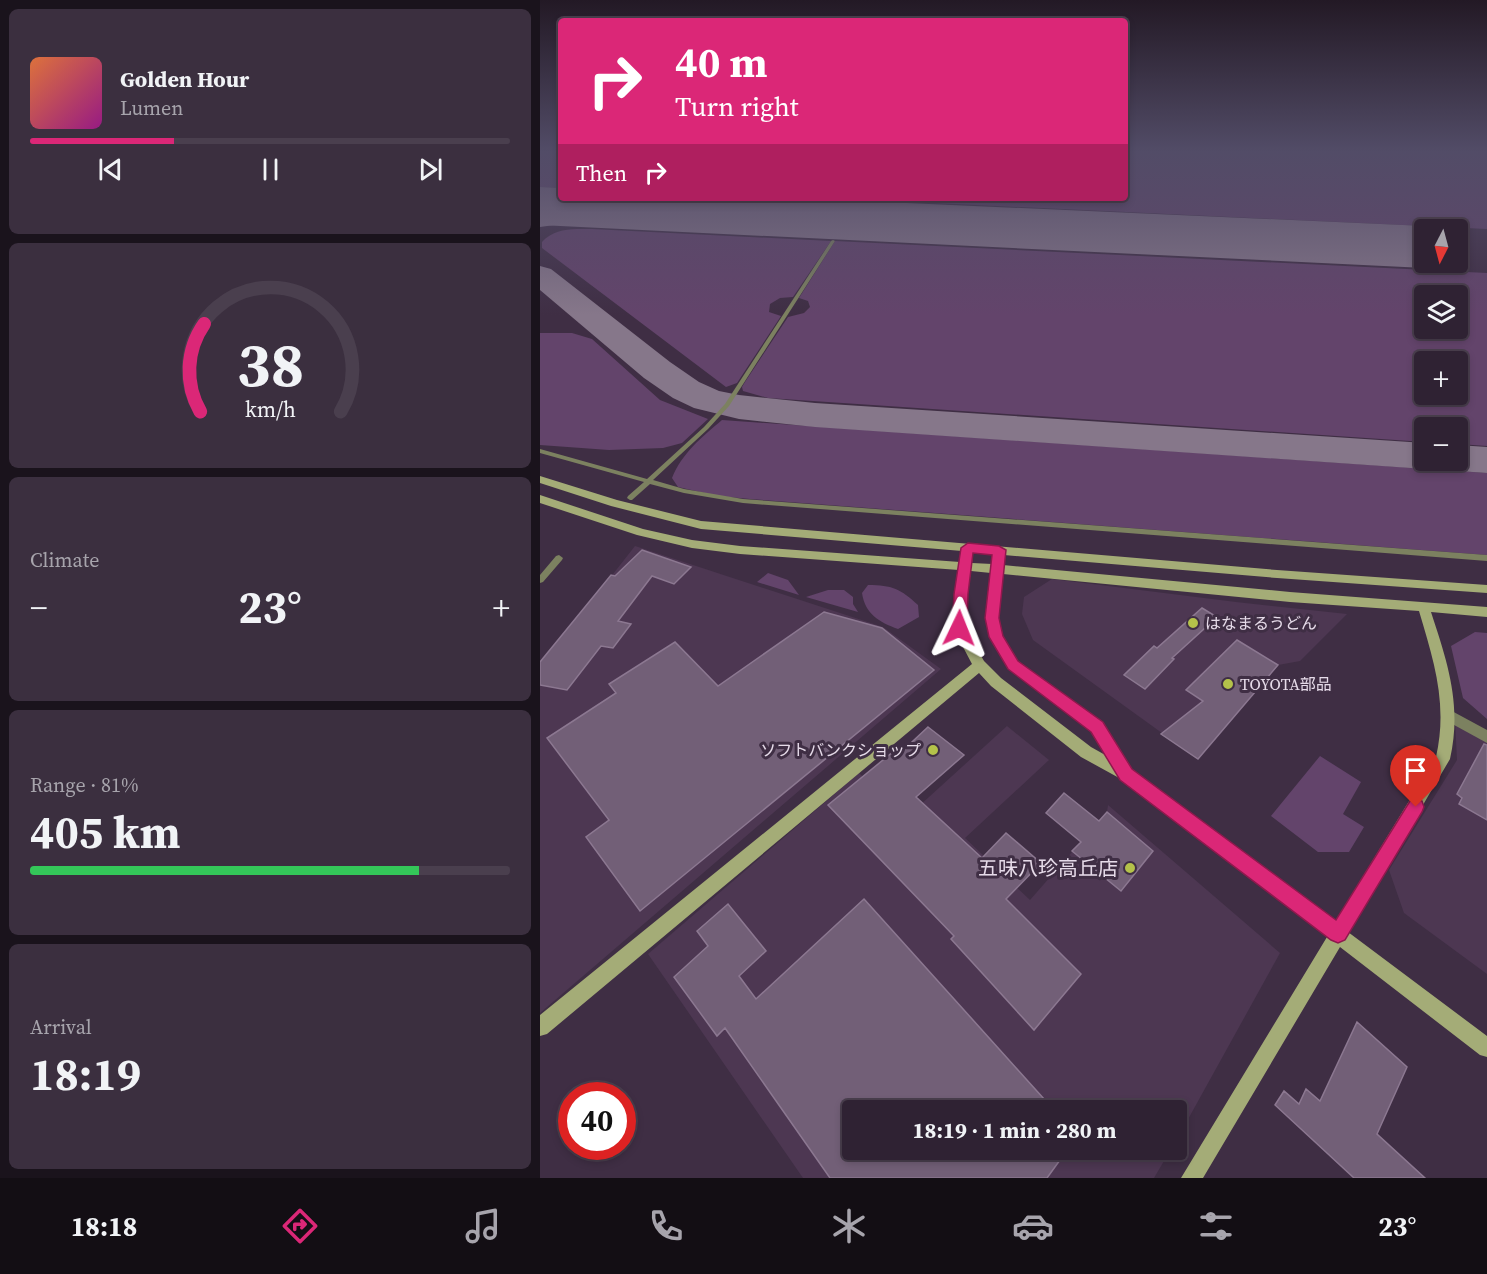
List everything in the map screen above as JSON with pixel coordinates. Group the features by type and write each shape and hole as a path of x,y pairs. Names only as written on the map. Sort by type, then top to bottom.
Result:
{"street":[{"path":"540,479 615,503 700,525 1487,589"},
{"path":"540,499 641,532 692,544 998,568 1290,597 1487,612"},
{"path":"968,548 959,628 979,665 996,682 1086,752 1126,774 1487,1048"},
{"path":"999,550 992,618 996,637 1013,665 1097,727 1126,774"},
{"path":"1191,1178 1437,771 1447,745 1450,716 1446,683 1423,606"},
{"path":"540,1027 979,665"},
{"path":"1450,716 1487,737"}],"lane":[{"path":"630,498 727,405 833,241"},
{"path":"540,451 649,482 709,496 743,501 1487,558"},
{"path":"540,580 559,558"}],"shaded area":[{"path":"976,205 1487,205 1487,229 1468,228 1468,219 1414,219 1414,226"},
{"path":"577,229 831,241 793,297 780,298 770,304 769,312 781,316 737,383 726,387 542,248 542,242 554,233"},
{"path":"835,241 1414,269 1414,273 1487,273 1487,446 1468,445 1468,417 1414,417 1414,441 768,398 743,391 742,387 745,382 788,317 804,313 810,307 808,301 799,298"},
{"path":"540,333 572,333 592,339 660,400 708,419 682,443 663,448 609,450 540,445"},
{"path":"722,420 1414,468 1414,471 1487,473 1487,555 750,499 718,496 678,487 672,478 676,469 693,446"},
{"path":"635,546 883,627 941,669 540,1013 540,667"},
{"path":"768,573 788,580 799,595 757,582"},
{"path":"1052,579 1347,614 1300,661 1278,665 1198,759 1033,640 1022,614 1024,597"},
{"path":"868,585 890,587 906,595 918,605 919,617 898,629 879,620 870,612 864,600 862,593"},
{"path":"828,590 844,590 853,597 853,604 858,612 806,597"},
{"path":"1475,632 1487,633 1487,719 1463,698 1451,646"},
{"path":"1455,719 1487,738 1487,974 1404,913 1389,870 1457,760"},
{"path":"1007,726 1049,760 965,838 1030,900 1107,812 1108,805 1280,953 1187,1121 1187,1100 842,1100 842,1160 1165,1160 1154,1178 803,1178 648,954 859,773 907,817"},
{"path":"1320,756 1361,782 1343,814 1364,827 1349,852 1318,852 1271,816"}],"building":[{"path":"642,550 691,567 674,584 652,576 618,621 631,624 613,648 601,646 567,690 540,685 540,662 611,575 615,576"},
{"path":"1202,608 1217,617 1172,658 1174,659 1145,689 1124,675 1154,646 1157,648"},
{"path":"824,612 882,628 934,670 640,911 586,837 609,820 547,738 616,693 609,684 675,642 718,686"},
{"path":"1237,640 1278,665 1198,759 1161,734 1203,701 1186,690"},
{"path":"928,727 964,755 916,797 982,858 1006,833 1041,863 1006,899 1081,974 1034,1030 951,939 954,936 828,805 894,751 898,755"},
{"path":"1484,744 1487,745 1487,820 1459,804 1462,798 1457,794"},
{"path":"1064,793 1099,821 1107,812 1153,851 1121,891 1072,851 1081,842 1046,813"},
{"path":"864,899 1045,1100 842,1100 842,1160 1060,1160 1047,1178 830,1178 725,1028 717,1036 674,977 708,946 697,931 728,904 766,951 739,976 756,999"},
{"path":"1357,1022 1407,1067 1377,1134 1425,1178 1354,1178 1275,1105 1284,1091 1299,1104 1306,1089 1320,1101"}],"taxiway":[{"path":"540,219 583,212 667,205"},
{"path":"769,205 777,212 806,218"},
{"path":"540,275 657,370 686,390 707,400 739,407 815,415 1414,455"},
{"path":"1468,459 1487,460"}],"runway":[{"path":"540,206 1414,246"}],"place":[{"name":"はなまるうどん","path":"1193,623"},
{"name":"TOYOTA部品","path":"1228,684"},
{"name":"ソフトバンクショップ","path":"933,750"},
{"name":"五味八珍高丘店","path":"1130,868"}],"route":[{"path":"959,628 959,611 968,548 999,550 992,618 996,637 1013,665 1097,727 1126,774 1338,933 1416,807"}]}
